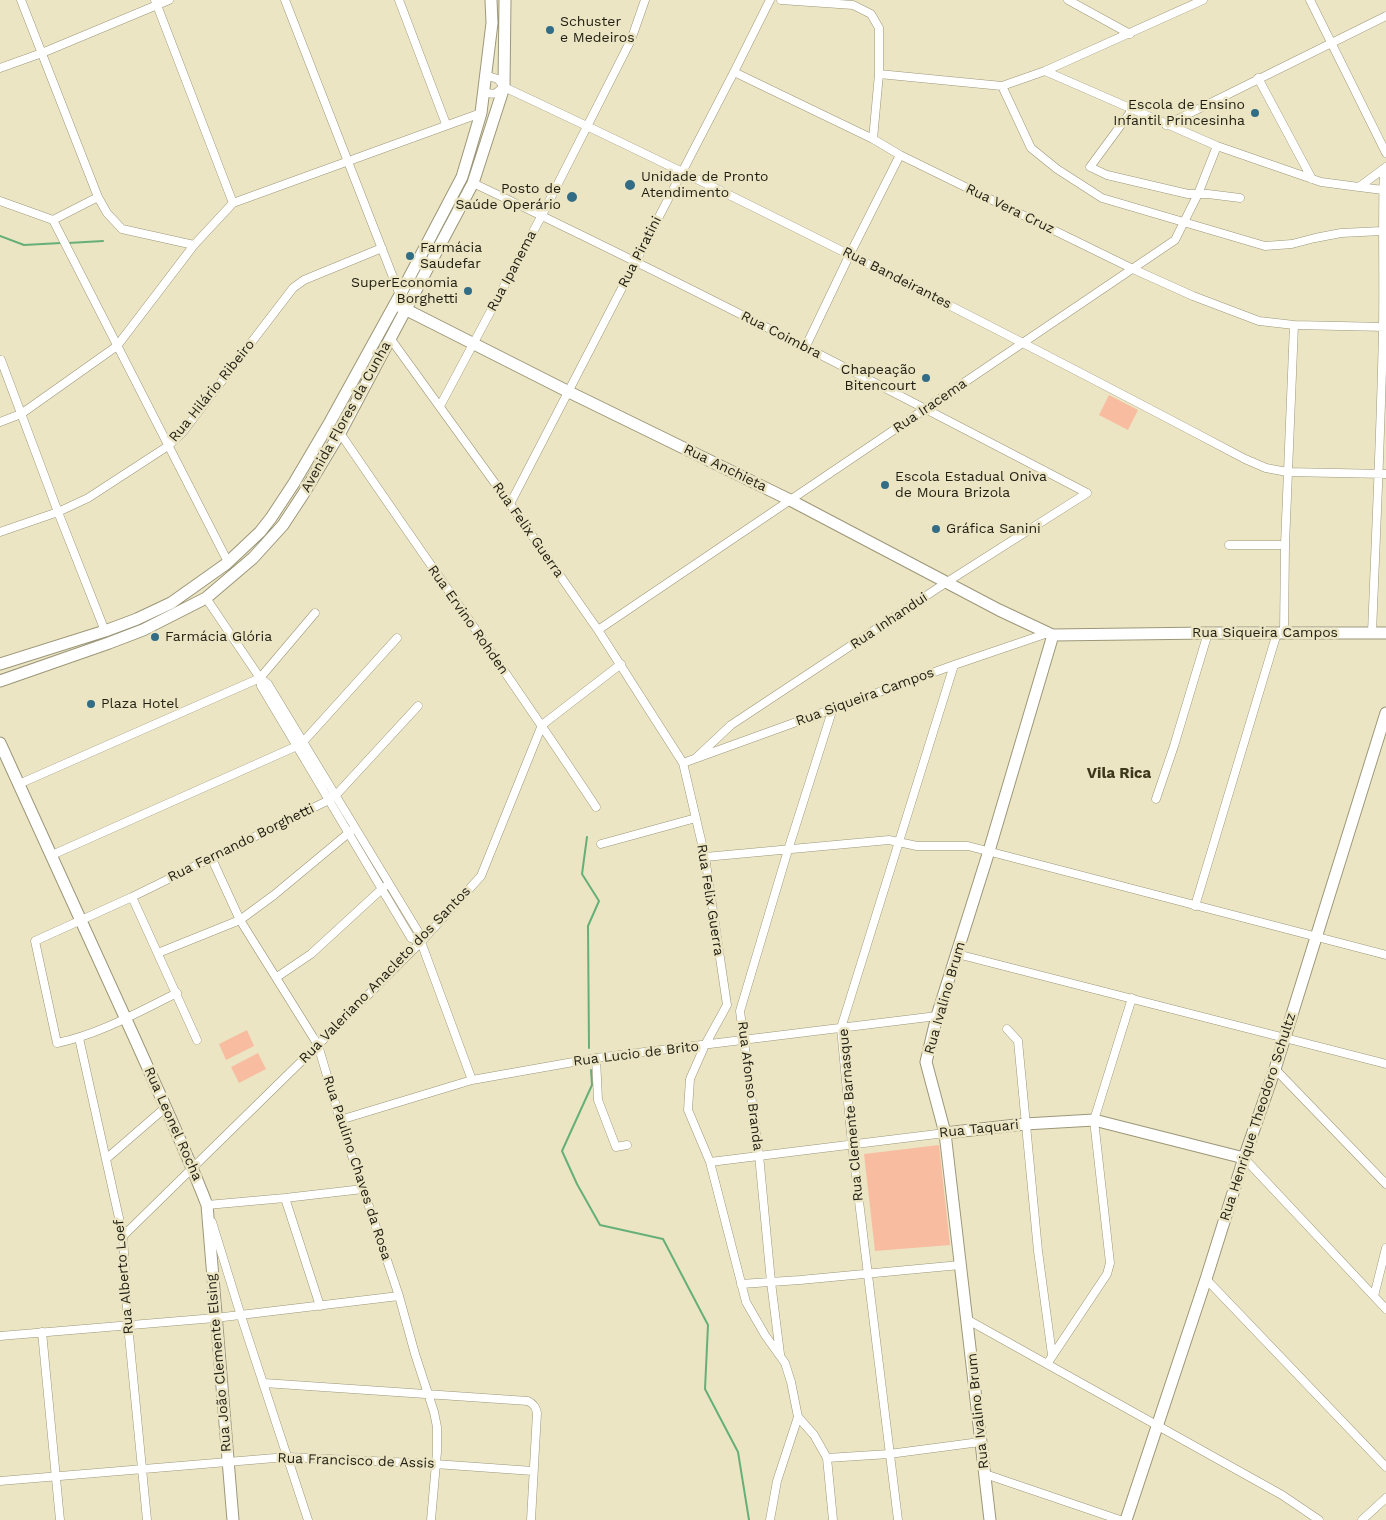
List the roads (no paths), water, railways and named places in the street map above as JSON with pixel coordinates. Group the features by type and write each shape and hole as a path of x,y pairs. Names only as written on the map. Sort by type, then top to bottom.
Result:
{"main road":[{"name":"Avenida Flores da Cunha","path":"0,664 105,631 170,603 228,562 260,532 283,501 330,422 462,177 481,113 492,23 492,0"},
{"name":"Avenida Flores da Cunha","path":"0,681 109,644 151,626 206,598 253,558 283,525 340,432 474,183 504,87 505,0"},
{"name":"Rua Anchieta","path":"397,299 406,310 790,500 999,610 1051,634"},
{"path":"224,584 233,570 228,562"},
{"path":"206,598 203,590 218,570"},
{"name":"Rua Siqueira Campos","path":"1051,634 1386,633"},
{"name":"Rua Ivalino Brum","path":"990,1520 968,1320 944,1132 926,1062 937,1016 989,851 1051,634"},
{"name":"Rua Henrique Theodoro Schultz","path":"1126,1520 1244,1158 1275,1069 1386,713"},
{"name":"Rua Leonel Rocha","path":"0,743 166,1107 207,1205"},
{"name":"Rua Taquari","path":"944,1132 1025,1124 1094,1120 1244,1158"},
{"name":"Rua João Clemente Elsing","path":"207,1205 233,1520"}],"street":[{"path":"21,0 106,213 122,229 194,245"},
{"path":"0,68 42,53 156,2 169,0"},
{"path":"285,0 382,248 397,299"},
{"path":"399,0 446,124"},
{"name":"Rua Ipanema","path":"440,406 542,215 631,40 645,0"},
{"name":"Rua Piratini","path":"510,504 770,0"},
{"path":"781,0 834,2 853,5 871,14 879,28 879,74 873,139"},
{"path":"1068,0 1130,34"},
{"path":"879,74 1002,86 1045,71 1203,0"},
{"path":"1310,0 1386,154"},
{"path":"156,2 233,203"},
{"path":"1166,124 1386,16"},
{"path":"1045,71 1217,146 1312,179 1343,186 1383,190"},
{"name":"Rua Vera Cruz","path":"734,72 1133,269 1193,296 1259,321 1294,325 1384,327"},
{"path":"484,91 493,95 497,94 504,87 498,78 485,78"},
{"path":"1258,78 1312,179"},
{"path":"1002,86 1031,148 1058,169 1102,198 1265,246 1292,244 1341,234 1382,231"},
{"name":"Rua Bandeirantes","path":"504,87 850,254 1024,343 1245,460 1266,468 1287,472 1382,474"},
{"path":"1132,110 1090,167 1107,175 1188,194 1240,198"},
{"path":"0,422 21,414 117,346 194,245 233,203 446,124 481,113"},
{"name":"Rua Iracema","path":"598,630 1175,240 1198,194 1217,146"},
{"path":"805,348 900,155"},
{"path":"1359,187 1385,168"},
{"path":"1372,633 1382,474 1384,327 1382,231 1385,219 1383,190 1385,168"},
{"name":"Rua Coimbra","path":"474,183 635,261 1087,493"},
{"path":"53,220 98,197"},
{"path":"0,201 53,220 228,562"},
{"name":"Rua Hilário Ribeiro","path":"0,532 58,512 88,498 168,446 182,433 293,288 304,280 382,248"},
{"path":"1195,906 1280,633 1294,325"},
{"name":"Rua Felix Guerra","path":"390,338 598,630 682,763 705,857 726,1005 704,1046 690,1079 688,1110 710,1162 746,1302 780,1356 788,1373 798,1417"},
{"path":"1,360 105,631"},
{"name":"Rua Ervino Rohden","path":"340,432 542,725 596,807"},
{"name":"Rua Inhandui","path":"697,757 732,725 947,582 1087,493"},
{"path":"1230,545 1285,546"},
{"path":"206,598 260,678 268,684 332,798 348,833 411,938 421,942"},
{"path":"19,784 260,678 315,613"},
{"path":"1156,799 1208,633"},
{"name":"Rua Siqueira Campos","path":"682,763 954,665 1051,634"},
{"path":"52,855 300,744 397,638"},
{"path":"542,725 621,664"},
{"name":"Rua Clemente Barnasque","path":"898,1520 852,1144 841,1028 954,665"},
{"name":"Rua Fernando Borghetti","path":"79,1038 57,1043 35,942 81,919 132,897 332,798 418,706"},
{"name":"Rua Afonso Branda","path":"780,1356 759,1155 740,1011 833,708"},
{"name":"Rua Valeriano Anacleto dos Santos","path":"123,1236 421,942 481,876 542,725"},
{"path":"332,798 355,828 419,933 472,1080"},
{"path":"601,844 696,818"},
{"path":"158,953 240,920 274,895 355,828"},
{"path":"705,857 889,840 917,846 968,846 1386,955"},
{"name":"Rua Paulino Chaves da Rosa","path":"211,857 240,920 318,1045 340,1120 399,1296 434,1412 437,1427 431,1520"},
{"path":"277,977 311,954 389,884"},
{"path":"132,897 197,1040"},
{"path":"957,954 1386,1064"},
{"path":"79,1038 177,993"},
{"path":"1046,1364 1107,1274 1110,1263 1094,1120 1132,998"},
{"name":"Rua Lucio de Brito","path":"340,1120 472,1080 596,1058 937,1016"},
{"path":"1007,1028 1018,1041 1038,1250 1052,1355"},
{"name":"Rua Alberto Loef","path":"79,1038 123,1236 128,1325 147,1520"},
{"path":"596,1058 598,1100 616,1147 627,1145"},
{"path":"1275,1069 1386,1184"},
{"path":"106,1159 166,1107"},
{"name":"Rua Taquari","path":"710,1162 944,1132"},
{"path":"1244,1158 1386,1309"},
{"path":"207,1205 363,1189"},
{"path":"285,1198 320,1306"},
{"name":"Rua Leonel Rocha","path":"207,1205 240,1316 264,1383 308,1520"},
{"path":"1374,1296 1386,1248"},
{"path":"741,1284 960,1264"},
{"path":"1206,1279 1386,1467"},
{"path":"0,1336 240,1316 399,1296"},
{"path":"968,1320 1282,1495 1319,1520"},
{"path":"42,1332 60,1520"},
{"path":"264,1383 528,1401 532,1403 536,1407 537,1413 531,1520"},
{"path":"798,1417 814,1435 827,1458 833,1520"},
{"path":"770,1520 777,1481 798,1417"},
{"path":"827,1458 889,1454 980,1442"},
{"name":"Rua Francisco de Assis","path":"0,1481 287,1457 533,1471"},
{"path":"985,1474 1120,1520"},
{"path":"1362,1520 1386,1498"}],"waterway":[{"path":"0,236 24,245 61,243"},
{"path":"68,243 103,241"},
{"path":"587,837 582,874 599,901 588,926 589,1048"},
{"path":"591,1070 592,1085 562,1151 577,1184 600,1225 663,1239 708,1325 705,1389 738,1452 749,1520"}],"place":[{"name":"Schuster e Medeiros","path":"550,30"},
{"name":"Escola de Ensino Infantil Princesinha","path":"1255,113"},
{"name":"Unidade de Pronto Atendimento","path":"630,185"},
{"name":"Posto de Saúde Operário","path":"572,197"},
{"name":"Farmácia Saudefar","path":"410,256"},
{"name":"SuperEconomia Borghetti","path":"468,291"},
{"name":"Chapeação Bitencourt","path":"926,378"},
{"name":"Escola Estadual Oniva de Moura Brizola","path":"885,485"},
{"name":"Gráfica Sanini","path":"936,529"},
{"name":"Farmácia Glória","path":"155,637"},
{"name":"Plaza Hotel","path":"91,704"}],"district":[{"name":"Vila Rica","path":"1119,774"}]}
